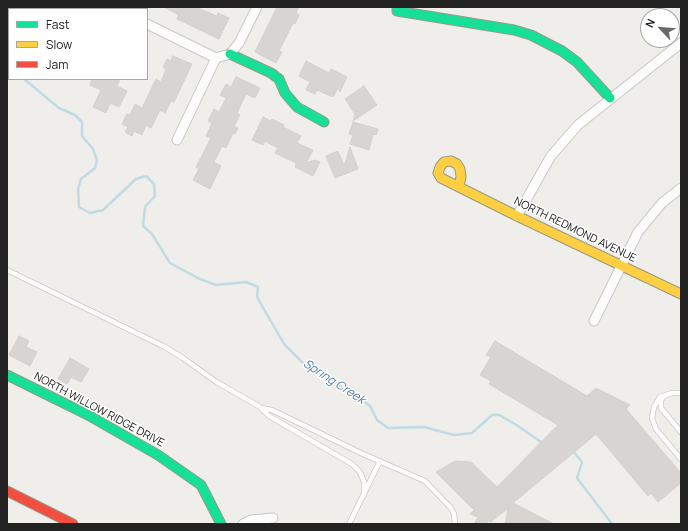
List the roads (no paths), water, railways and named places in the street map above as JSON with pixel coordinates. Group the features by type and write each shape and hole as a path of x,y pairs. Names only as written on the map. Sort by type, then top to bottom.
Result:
{"street":[{"path":"148,24 216,58 230,54 239,43 257,7"},
{"path":"397,9 514,30 530,35 562,51 577,62 610,98"},
{"path":"517,216 551,156 578,125 681,43"},
{"path":"230,54 271,73 279,79 285,93 297,107 324,122"},
{"path":"177,140 216,58"},
{"name":"NORTH REDMOND AVENUE","path":"459,186 517,216 681,294"},
{"path":"594,321 638,232 662,203 681,188"},
{"name":"NORTH WILLOW RIDGE DRIVE","path":"7,375 88,414 158,455 201,485 221,524"},
{"path":"7,491 73,524"},
{"path":"243,524 251,520 273,518"}],"lane":[{"path":"7,270 165,347 215,381 260,407 269,416 352,464 360,472 364,482 364,495"},
{"path":"681,393 672,392 660,397 654,407 652,418 656,429 681,459"},
{"path":"665,394 661,401 661,408 681,432"},
{"path":"260,407 272,410 421,479 428,484 451,508 454,514 454,524"},
{"path":"349,524 380,461"}],"waterway":[{"name":"Spring Creek","path":"25,80 59,108 75,115 82,122 82,136 93,149 97,160 95,168 81,179 78,189 79,207 90,213 103,210 136,179 146,176 154,184 155,196 145,207 143,226 152,234 170,263 200,279 216,285 246,282 258,287 257,297 284,344 302,362 370,406 377,420 388,428 424,427 454,435 472,433 492,415 499,415 541,442"},
{"name":"Spring Creek","path":"574,452 582,462 577,478 612,524"}]}
